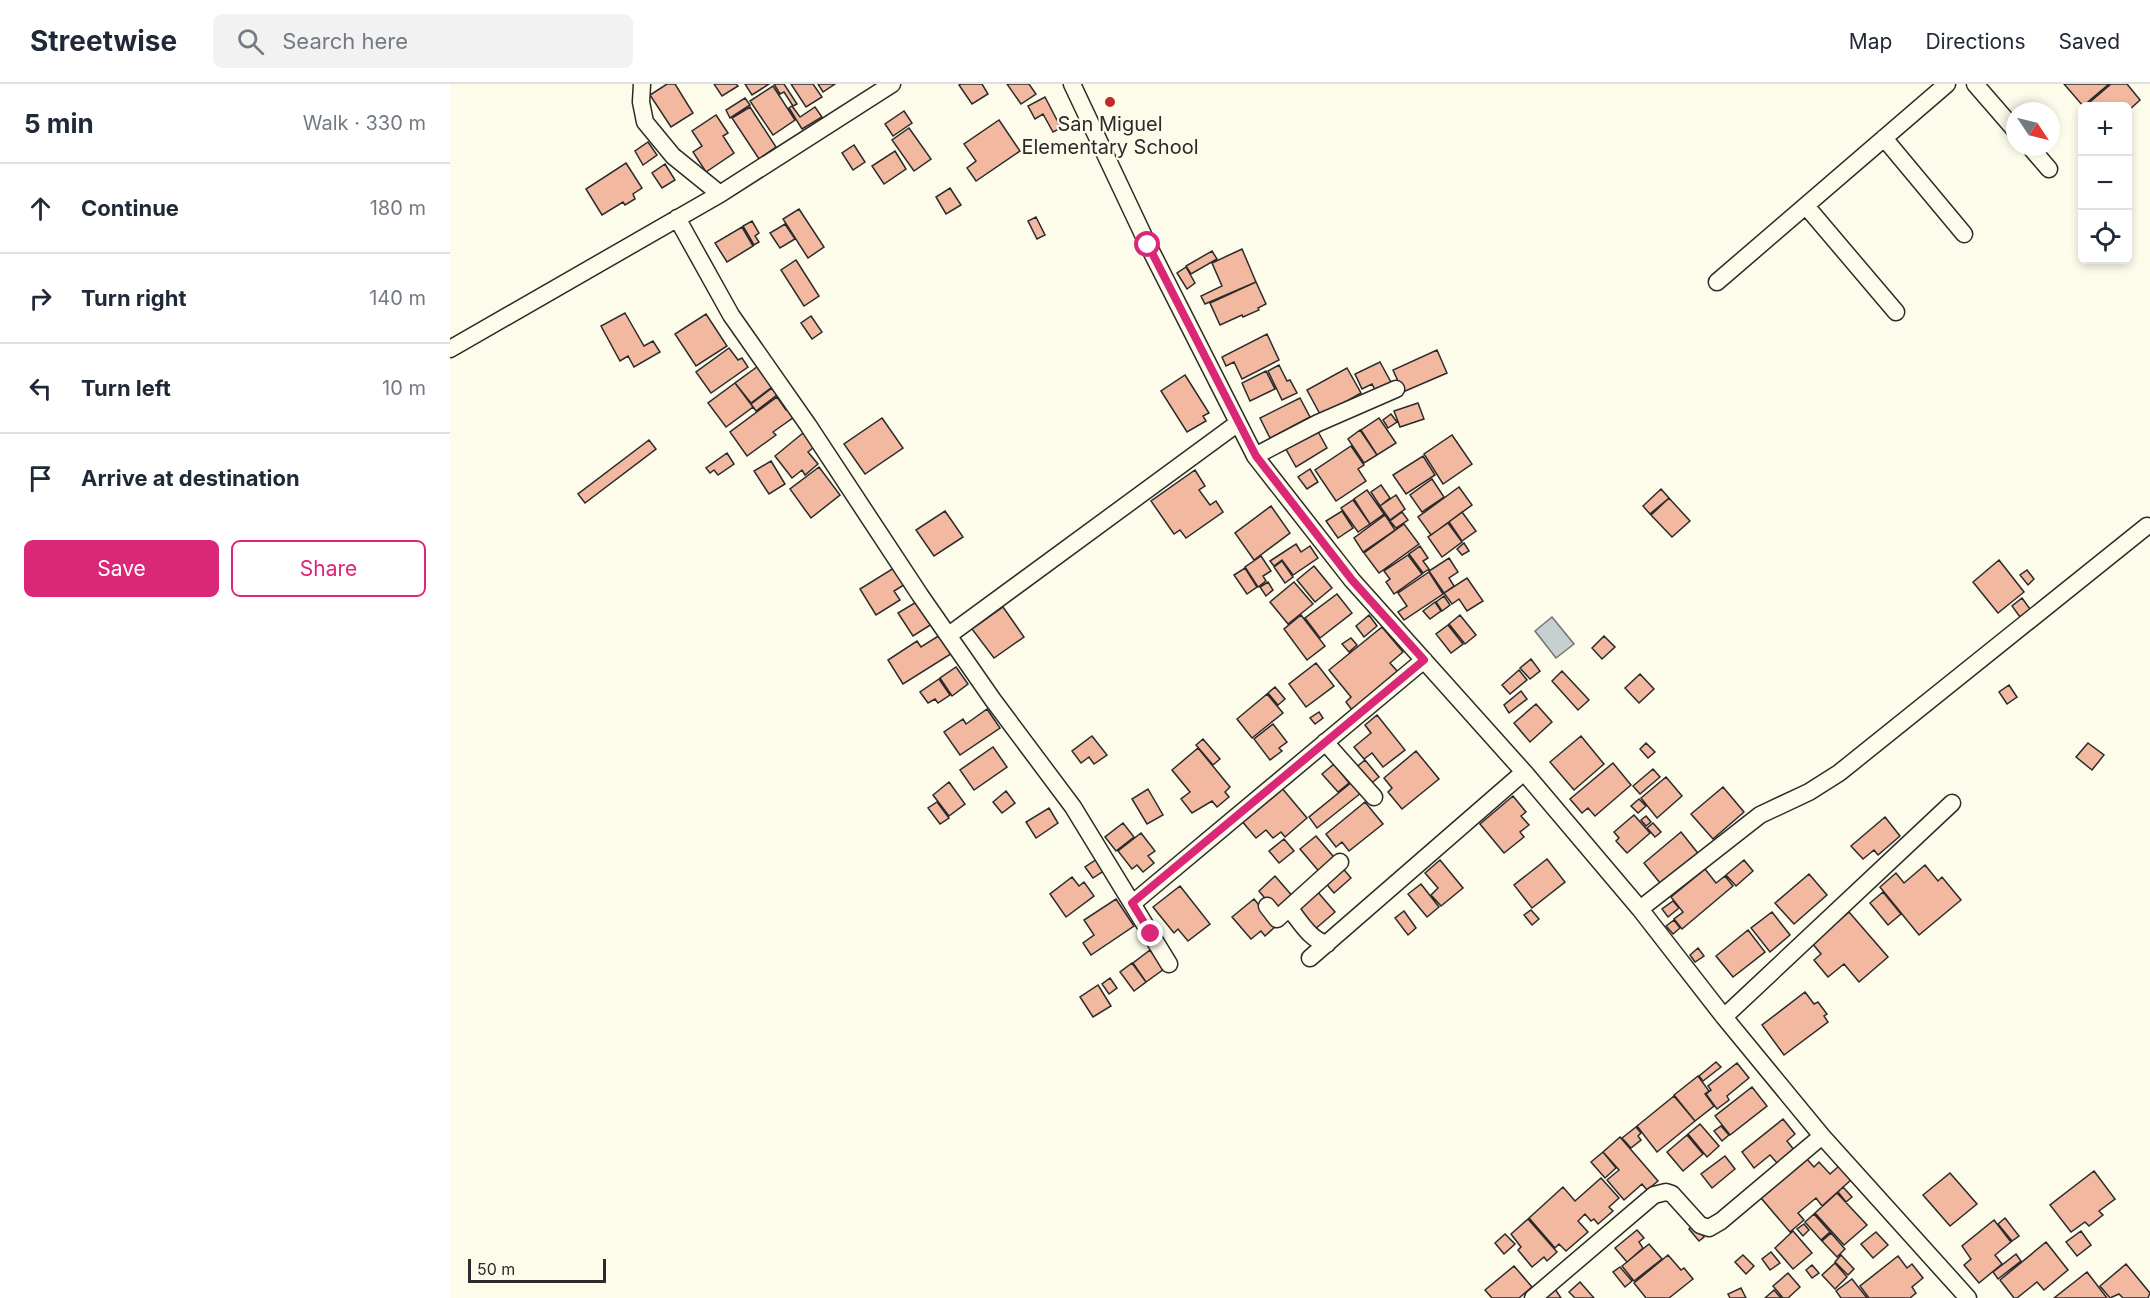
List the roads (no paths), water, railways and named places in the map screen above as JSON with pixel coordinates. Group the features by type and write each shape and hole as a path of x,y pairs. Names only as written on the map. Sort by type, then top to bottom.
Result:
{"street":[{"path":"642,84 645,122 673,156 720,194"},
{"path":"450,349 720,194 892,84"},
{"path":"1072,84 1148,245 1256,456 1352,580 1524,772 1640,909 1724,1017 1822,1136 1968,1298"},
{"path":"1717,282 1947,84"},
{"path":"1975,84 2006,120"},
{"path":"1884,138 1964,234"},
{"path":"2038,156 2049,169"},
{"path":"1806,206 1896,312"},
{"path":"677,218 731,315 808,424 920,595 993,700 1073,807 1169,964"},
{"path":"1256,456 1318,423 1396,389"},
{"path":"949,635 1238,423"},
{"path":"1640,909 1760,815 1809,792 1839,773 2147,526"},
{"path":"1132,903 1424,660"},
{"path":"1324,742 1374,797"},
{"path":"1310,958 1524,772"},
{"path":"1724,1017 1952,803"},
{"path":"1267,906 1277,919 1340,862"},
{"path":"1289,908 1312,937 1327,944"},
{"path":"1533,1298 1654,1195 1666,1192 1672,1194 1700,1225 1709,1228 1721,1221 1822,1136"}],"place":[{"name":"San Miguel Elementary School","path":"1110,102"}]}
